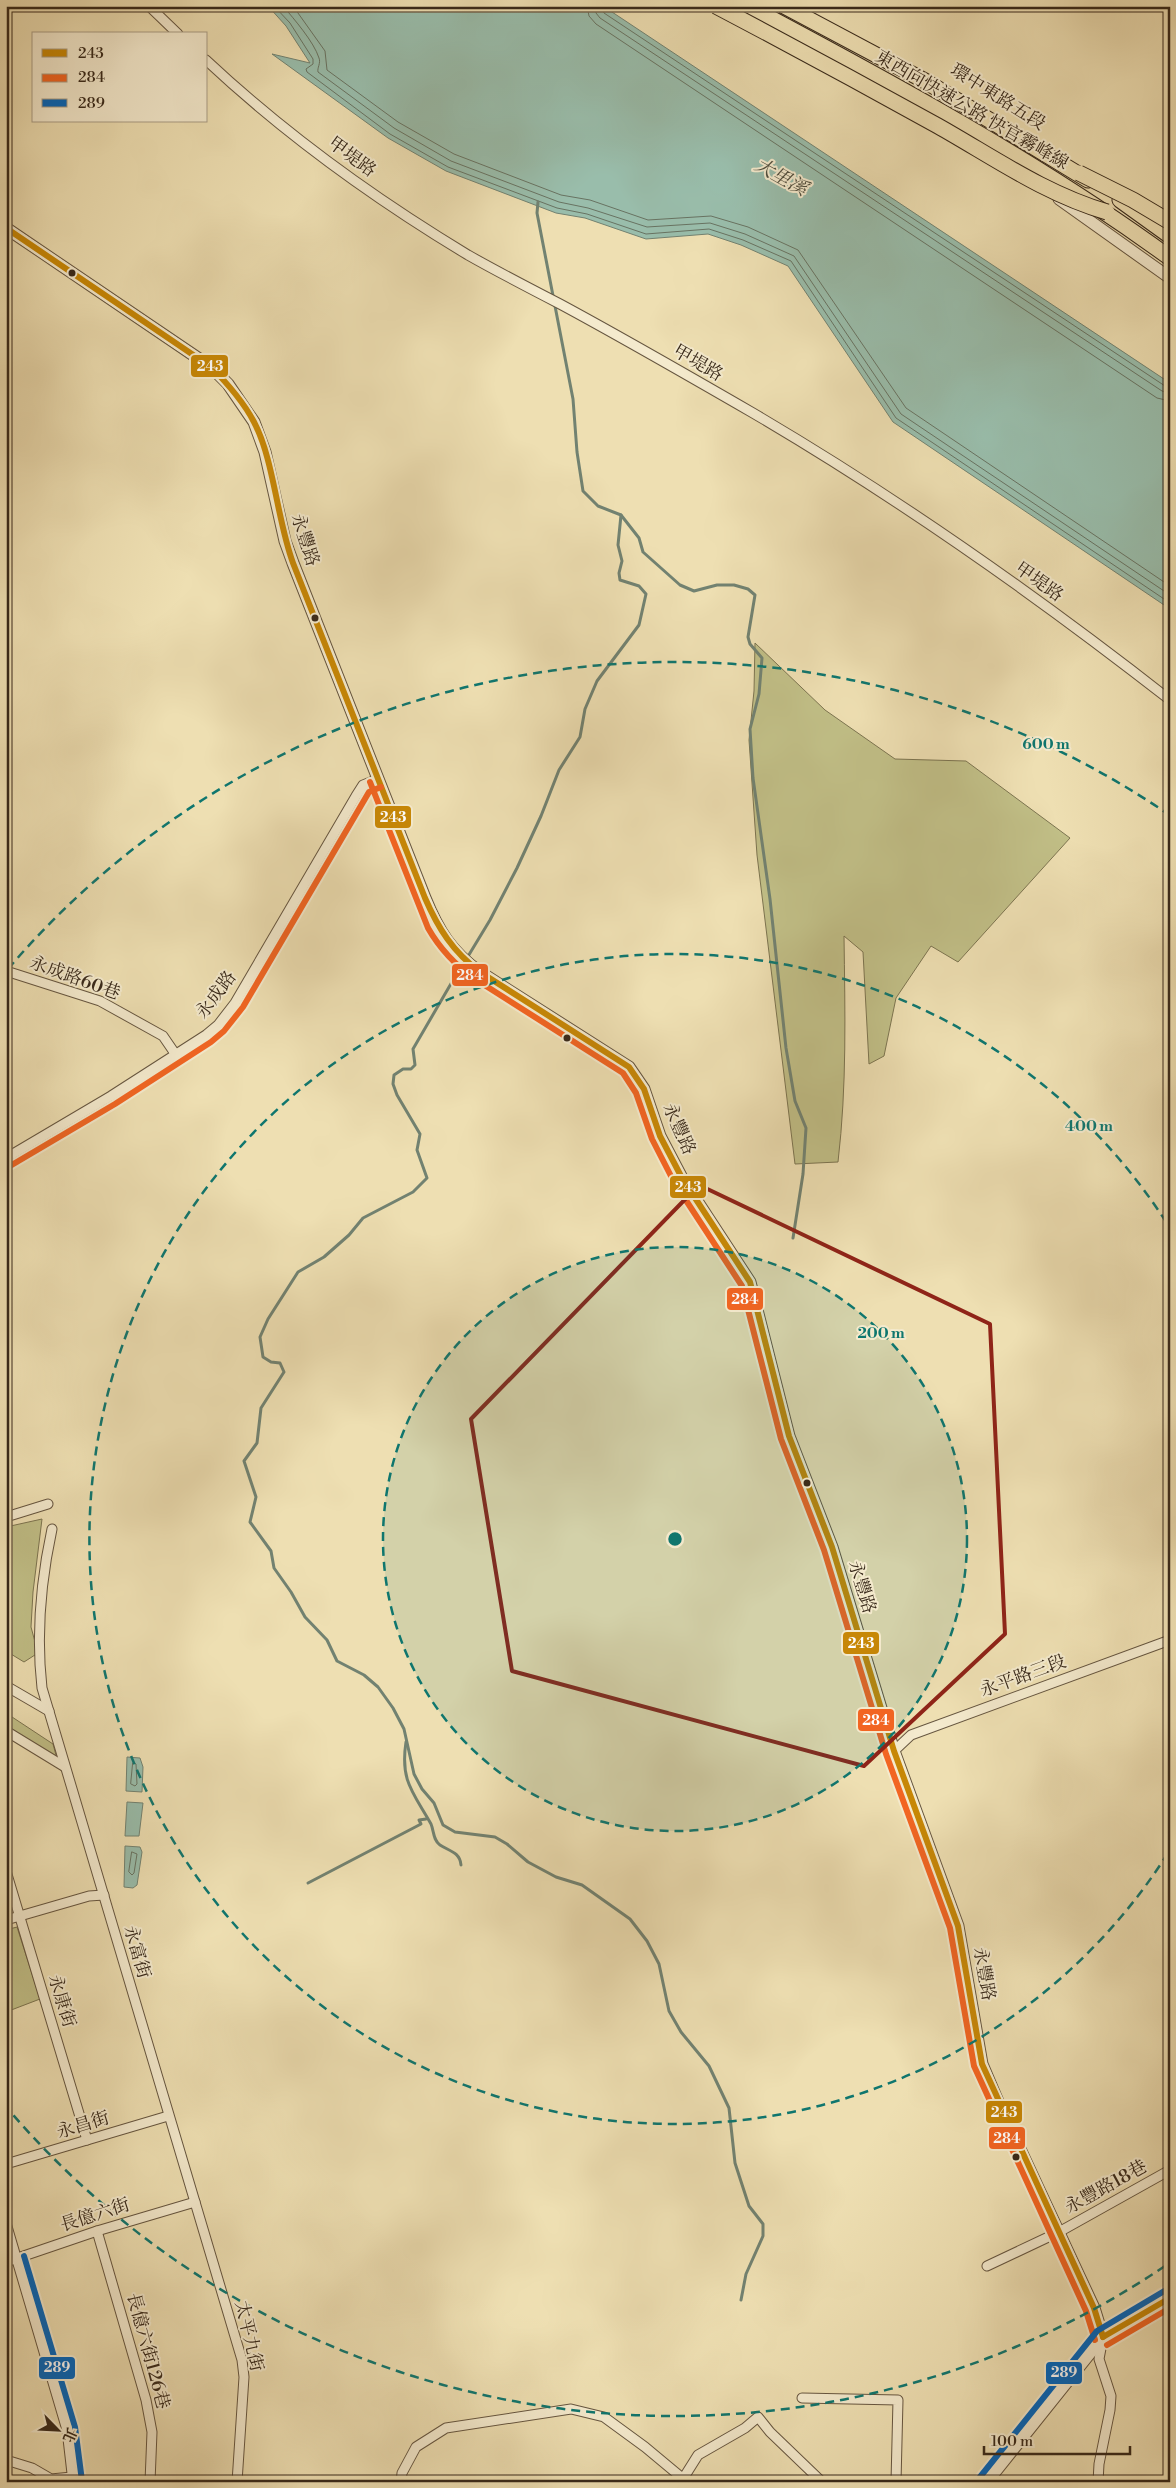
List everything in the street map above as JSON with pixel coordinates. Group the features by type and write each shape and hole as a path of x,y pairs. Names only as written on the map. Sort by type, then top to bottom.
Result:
{"highway":[{"path":"716,6 938,126 1039,185 1083,205 1107,212"},
{"name":"東西向快速公路 快官霧峰線","path":"748,6 916,96 1107,212 1170,258"},
{"name":"東西向快速公路 快官霧峰線","path":"784,6 925,81 1079,173 1137,211 1170,236"},
{"path":"1079,173 1133,200 1170,222"}],"street":[{"path":"149,6 176,32"},
{"path":"734,6 984,147 1170,278"},
{"name":"環中東路五段","path":"799,6 930,76 1059,155 1170,230"},
{"name":"甲堤路","path":"208,62 278,122 392,206 471,256 758,416 895,502 1067,622 1170,700"},
{"name":"永豐路","path":"6,228 211,367 228,384 243,404 254,422 265,452 285,541 293,563 436,925 459,957 628,1068 644,1089 660,1136 682,1178 746,1273 765,1337 789,1436 832,1547 894,1751 958,1926 982,2064 998,2104 1094,2308 1103,2336"},
{"name":"永成路","path":"6,1158 176,1055 206,1034 226,1015 363,785 378,779"},
{"name":"永成路60巷","path":"6,971 100,1001 163,1036 176,1055"},
{"path":"6,1517 48,1504"},
{"name":"永富街","path":"52,1529 44,1579 40,1639 42,1688 195,2202"},
{"name":"永平路三段","path":"894,1751 911,1735 1170,1640"},
{"path":"6,1686 49,1711"},
{"path":"6,1731 65,1767"},
{"name":"永康街","path":"6,1871 87,2140"},
{"path":"6,1920 89,1896 104,1895"},
{"name":"永昌街","path":"6,2164 168,2116"},
{"name":"永豐路18巷","path":"987,2266 1059,2232 1170,2170"},
{"name":"長億六街","path":"6,2262 97,2231 195,2202"},
{"name":"太平九街","path":"195,2202 244,2366 237,2482"},
{"path":"6,2223 67,2430 73,2479 51,2479 32,2468 6,2460"},
{"name":"長億六街126巷","path":"97,2231 146,2400 152,2432 150,2482"},
{"path":"987,2482 1103,2336 1170,2298"},
{"path":"1098,2482 1099,2464 1111,2396 1099,2358 1103,2336"},
{"path":"802,2398 898,2400 896,2482"},
{"path":"401,2482 402,2473 416,2447 446,2428 571,2410 604,2417 645,2447 684,2481 698,2455 745,2428 758,2416 770,2432 822,2482"}],"highlighted area":[{"path":"699,1185 990,1324 1005,1634 864,1766 512,1671 471,1419"}],"shaded area":[{"path":"755,643 825,710 895,759 966,761 1070,838 958,962 931,946 896,998 884,1056 869,1064 863,952 844,936 844,1077 838,1162 795,1164 757,855 749,740 754,691"},
{"path":"42,1519 33,1592 31,1627 38,1653 24,1662 6,1651 6,1527"},
{"path":"6,1713 53,1744 57,1759 6,1728"},
{"path":"17,1927 40,1999 6,2012 6,1930"}],"water":[{"name":"大里溪","path":"268,6 603,6 1170,383 1170,609 893,422 788,266 741,245 708,234 646,239 585,218 556,213 446,171 388,138 272,54 310,63 286,26"},
{"path":"127,1757 140,1758 143,1767 142,1792 126,1791"},
{"path":"127,1802 143,1803 139,1836 125,1836"},
{"path":"125,1846 140,1847 142,1852 137,1885 133,1888 124,1887"}],"waterway":[{"path":"538,202 537,213 573,399 577,452 583,491 598,506 621,515 639,538 643,552 680,585 694,591 717,585 734,585 748,589 755,595 748,637 750,644 762,658 759,694 750,729 753,778 770,899 786,1048 795,1101 806,1128 803,1174 793,1238"},
{"path":"467,958 490,920 517,868 541,816 559,770 580,737 585,709 597,681 639,625 646,594 639,586 620,580 619,573 622,561 618,545 621,515"},
{"path":"463,963 413,1049 415,1065 411,1069 403,1069 394,1075 393,1084 397,1095 420,1134 417,1150 427,1178 413,1192 363,1218 349,1235 324,1257 298,1272 268,1319 260,1337 263,1357 271,1362 280,1363 284,1372 261,1408 257,1443 244,1461 256,1497 250,1522 271,1551 274,1568 291,1592 305,1617 327,1640 337,1661 364,1675 378,1687 393,1708 404,1729 414,1774 422,1789 434,1803 443,1825 455,1832 495,1837 507,1844 528,1862 556,1877 582,1885 630,1919 647,1941 659,1964 669,2011 681,2032 709,2066 729,2108 735,2163 749,2206 763,2224 763,2236 746,2274 741,2300"},
{"path":"406,1742 405,1767 410,1786 431,1824 436,1841 454,1852 459,1857 461,1865"},
{"path":"308,1883 421,1824 419,1820 426,1819"}],"transit line":[{"name":"243","path":"6,228 211,367 245,407 261,437 293,563 425,898 435,919 454,948 480,972 629,1067 644,1089 660,1136 682,1178 750,1282 789,1436 832,1547 894,1751 958,1926 982,2064 1094,2308 1103,2337"},
{"name":"284","path":"370,782 428,928 443,950 475,979 623,1073 636,1093 652,1139 674,1182 742,1286 781,1439 824,1550 886,1754 950,1928 974,2066 1086,2311 1095,2340"},
{"name":"284","path":"10,1166 115,1104 211,1042 224,1031 243,1007 369,792 381,787"},
{"name":"289","path":"24,2256 75,2427 82,2481"},
{"name":"289","path":"980,2477 1097,2331 1166,2290"},
{"name":"243","path":"1103,2337 1170,2298"},
{"name":"284","path":"1107,2345 1170,2308"}]}
